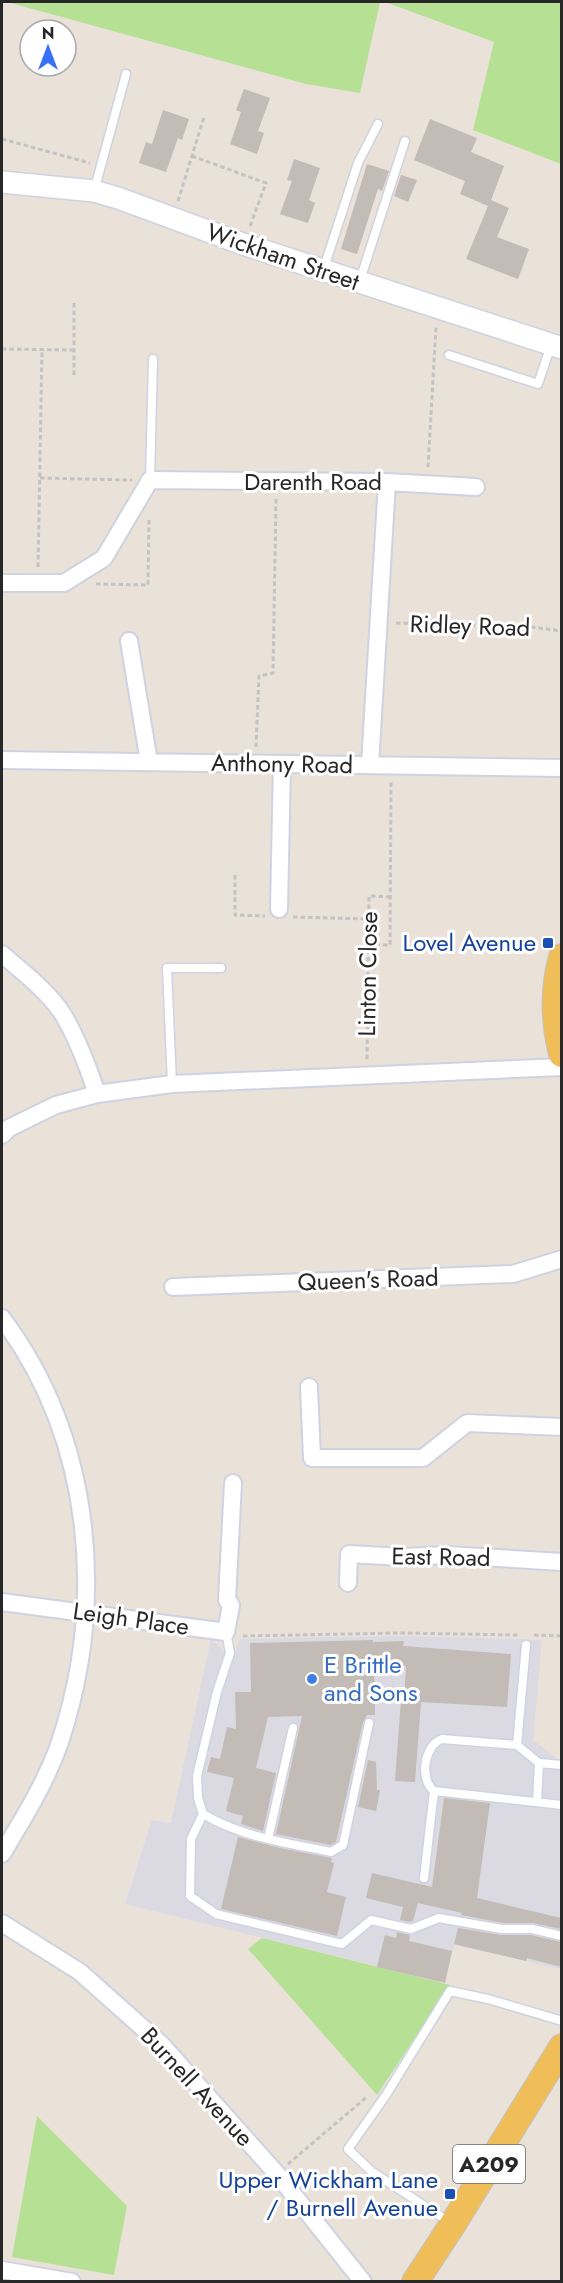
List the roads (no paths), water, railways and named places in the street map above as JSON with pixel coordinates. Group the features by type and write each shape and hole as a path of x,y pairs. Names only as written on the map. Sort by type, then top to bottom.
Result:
{"main road":[{"path":"561,957 555,1001 556,1031 561,1054"},
{"name":"A209","path":"415,2282 558,2060"}],"street":[{"name":"Wickham Street","path":"2,182 94,191 323,271 556,346"},
{"name":"Darenth Road","path":"150,480 387,482 476,486"},
{"path":"2,583 64,583 104,558 150,480"},
{"name":"Ridley Road","path":"370,765 387,482"},
{"path":"129,641 149,762"},
{"name":"Anthony Road","path":"2,760 561,768"},
{"path":"279,909 282,764"},
{"path":"2,954 28,976 61,1012 89,1070 97,1094"},
{"path":"2,1136 9,1128 56,1105 97,1094 172,1084 561,1067"},
{"name":"Queen's Road","path":"173,1287 513,1274 561,1259"},
{"path":"2,1318 21,1344 43,1386 64,1435 84,1526 87,1569 86,1613 76,1683 58,1746 39,1791 2,1854"},
{"path":"309,1387 312,1458 423,1458 467,1423 561,1427"},
{"path":"226,1632 231,1605 227,1600 233,1483"},
{"name":"East Road","path":"348,1583 349,1554 403,1557 448,1555 561,1562"},
{"name":"Leigh Place","path":"2,1602 226,1632"},
{"name":"Burnell Avenue","path":"2,1923 80,1972 162,2045 277,2174 363,2282"},
{"path":"2,2270 72,2282"}],"lane":[{"path":"94,191 126,74"},
{"path":"323,271 358,163 378,124"},
{"path":"359,283 405,141"},
{"path":"449,355 538,384 556,346"},
{"path":"150,480 153,359"},
{"path":"172,1084 167,968 221,968"},
{"path":"226,1632 231,1653 217,1692 197,1776 198,1798 203,1814 220,1824 268,1839 331,1852 343,1845 369,1724"},
{"path":"517,1745 526,1645"},
{"path":"268,1839 293,1728"},
{"path":"561,1765 539,1763 517,1745 442,1739 435,1742 427,1754 426,1778 428,1786 434,1791 561,1805"},
{"path":"537,1802 539,1763"},
{"path":"424,1878 434,1791"},
{"path":"203,1814 191,1839 190,1896 216,1914 342,1944 371,1920 411,1929 439,1918 502,1929 532,1929 561,1936"},
{"path":"453,2224 371,2171 348,2150 386,2096 450,1991 488,1999 561,2021"}],"place":[{"name":"Lovel Avenue","path":"548,943"},
{"name":"E Brittle and Sons","path":"312,1679"},
{"name":"Upper Wickham Lane / Burnell Avenue","path":"450,2194"}]}
